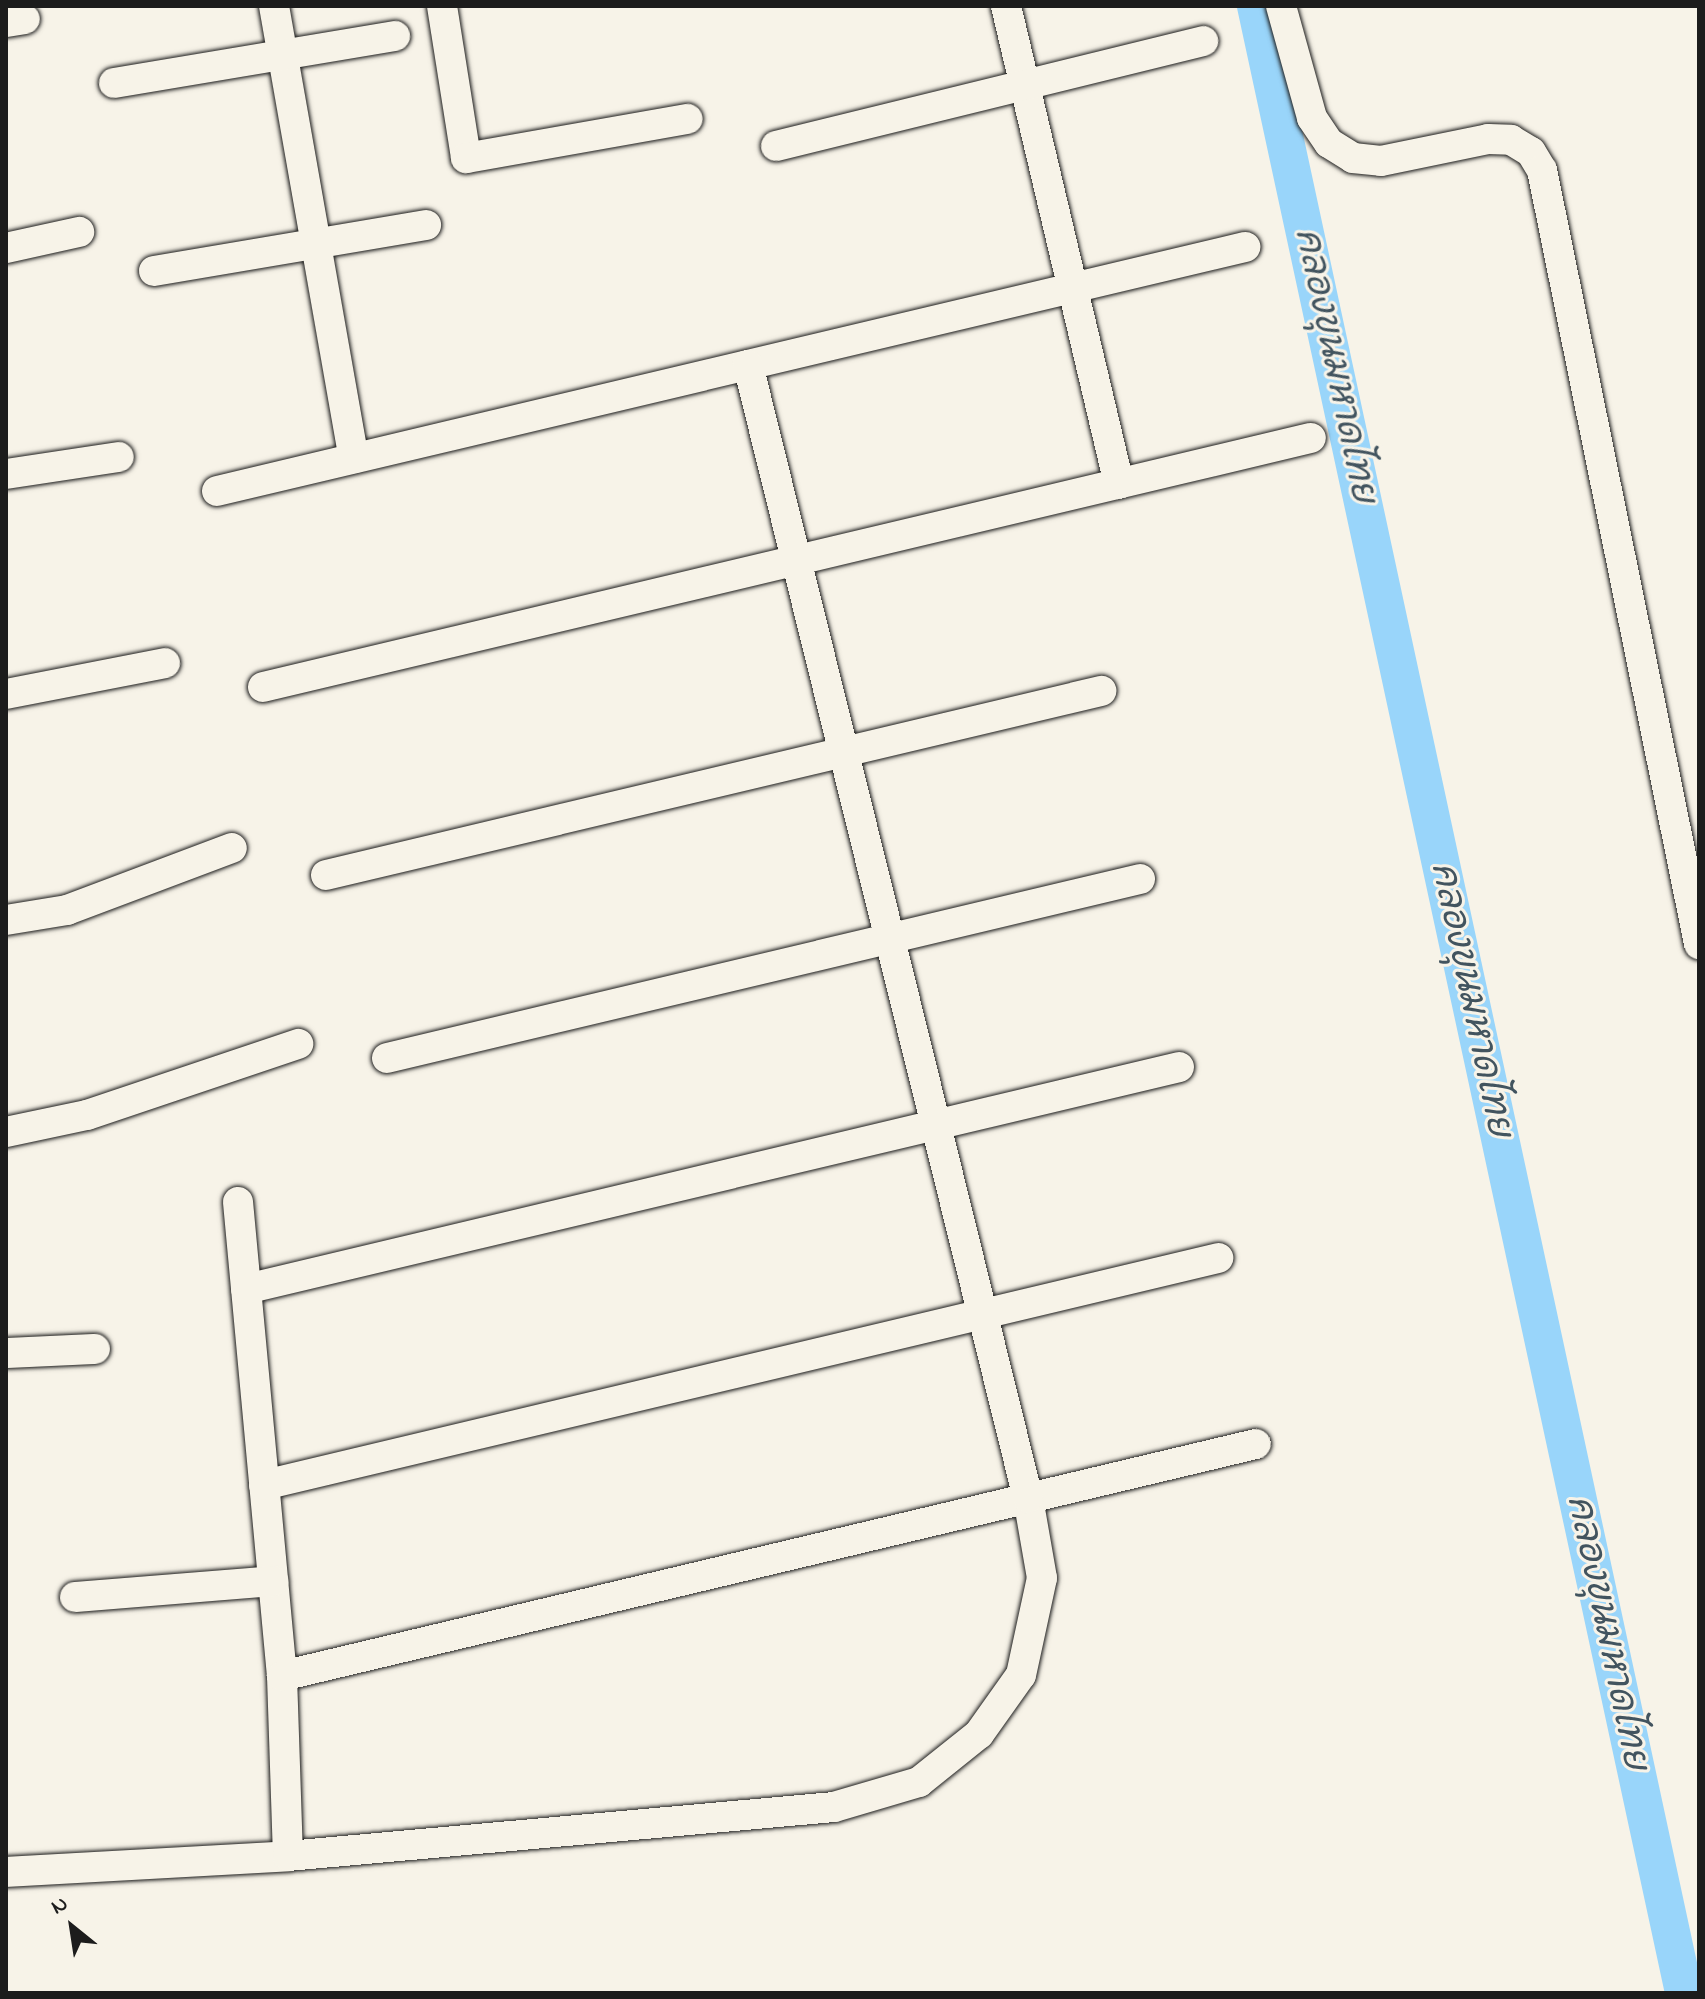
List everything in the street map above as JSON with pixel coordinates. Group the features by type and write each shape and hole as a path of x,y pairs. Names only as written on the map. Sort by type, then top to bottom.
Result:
{"street":[{"path":"274,6 354,458"},
{"path":"442,6 466,158 688,119"},
{"path":"1006,6 1119,484"},
{"path":"1281,6 1312,118 1329,143 1353,158 1381,161 1488,139 1511,140 1531,152 1542,170 1699,944"},
{"path":"114,83 395,36"},
{"path":"776,146 1203,41"},
{"path":"154,271 426,225"},
{"path":"6,248 79,232"},
{"path":"217,491 1245,247"},
{"path":"6,1872 288,1856 834,1807 919,1782 979,1734 1021,1675 1042,1578 1028,1498 980,1315 748,365"},
{"path":"263,687 1311,438"},
{"path":"6,474 119,457"},
{"path":"6,694 165,663"},
{"path":"326,875 1101,691"},
{"path":"6,920 67,910 232,848"},
{"path":"387,1058 1140,879"},
{"path":"6,1132 87,1115 298,1044"},
{"path":"246,1289 1179,1067"},
{"path":"238,1202 282,1676 288,1856"},
{"path":"264,1485 1218,1258"},
{"path":"6,1353 95,1349"},
{"path":"282,1676 1256,1444"},
{"path":"75,1597 273,1581"}],"waterway":[{"name":"คลองขุนมหาดไทย","path":"1256,6 1684,1993"}]}
